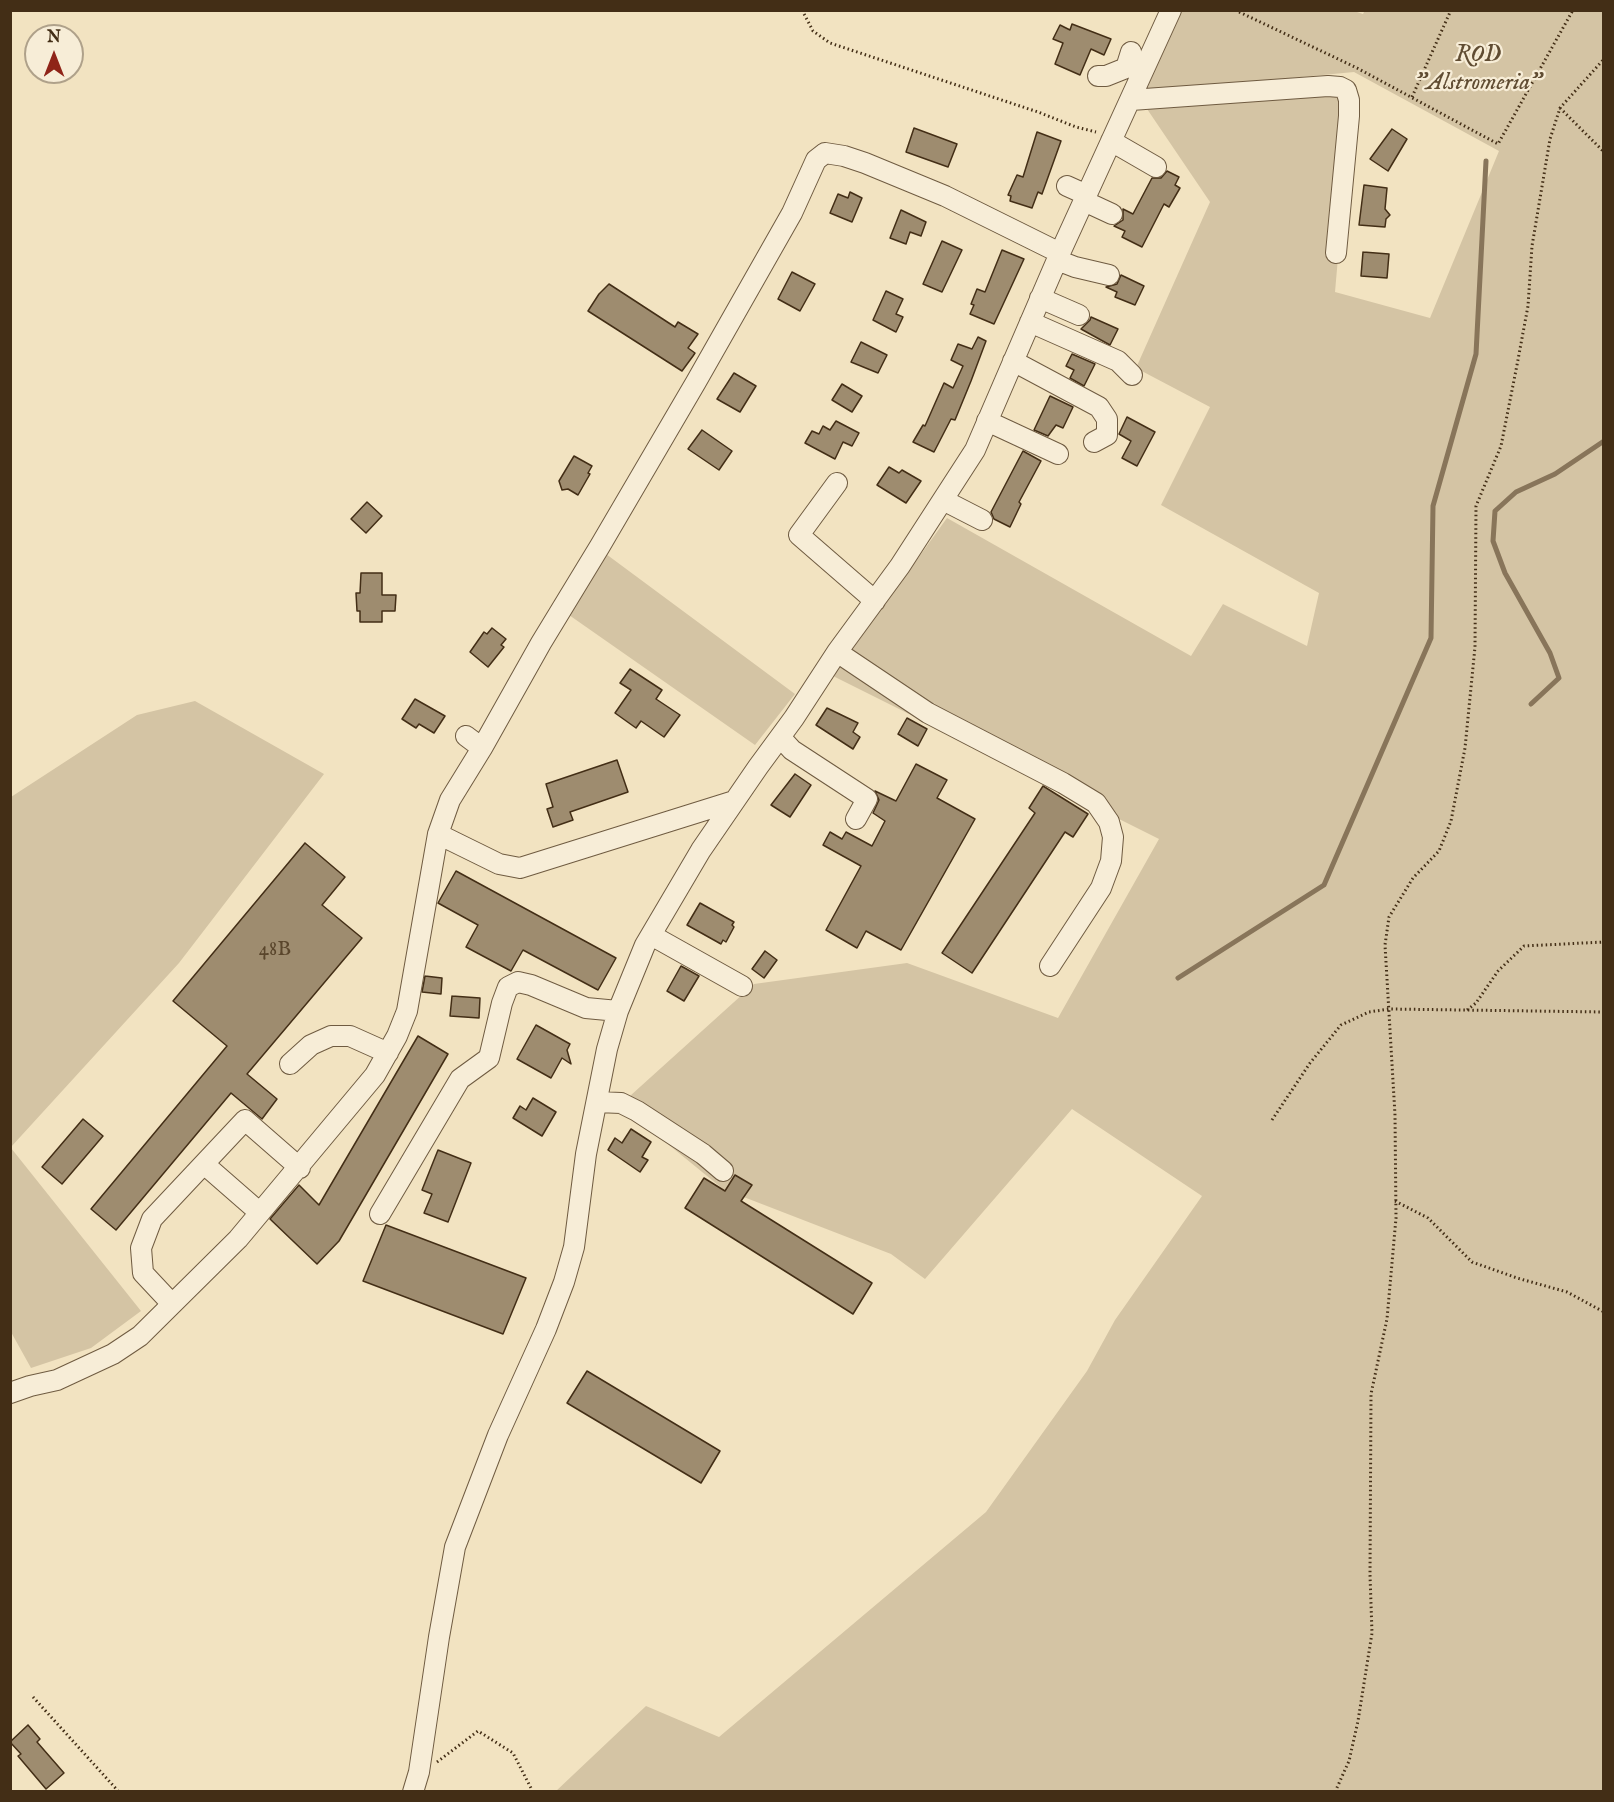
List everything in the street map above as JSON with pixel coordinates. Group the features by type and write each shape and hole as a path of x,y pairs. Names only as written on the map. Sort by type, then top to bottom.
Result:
{"street":[{"path":"413,1791 419,1772 455,1547 498,1435 546,1329 564,1282 574,1247 586,1155 607,1049 618,1011 651,935 701,850 837,652 875,601 975,450 1058,256 1131,100 1133,65 1172,10"},
{"path":"1098,76 1106,76 1133,65"},
{"path":"1131,100 1328,86 1346,90 1349,100 1349,116 1336,253"},
{"path":"1112,139 1156,167"},
{"path":"10,1393 57,1380 113,1354 140,1336 238,1239 259,1212 300,1168 375,1075 397,1036 406,1011 438,834 450,800 691,392 792,213 816,160 825,153 865,162 945,196 1084,269 1109,275"},
{"path":"1067,186 1112,214"},
{"path":"1040,298 1079,315"},
{"path":"1030,322 1118,361 1132,375"},
{"path":"1013,361 1099,407 1107,419 1107,435 1094,442"},
{"path":"987,421 1058,454"},
{"path":"837,483 799,535 875,601"},
{"path":"943,500 982,520"},
{"path":"837,652 928,713 1063,783 1095,803 1109,822 1113,837 1111,861 1101,888 1050,966"},
{"path":"466,736 482,748"},
{"path":"780,737 792,750 867,799 856,819"},
{"path":"438,834 500,864 520,868 734,801"},
{"path":"651,935 742,986"},
{"path":"380,1214 460,1079 489,1058 508,987 518,982 531,985 586,1008 618,1011"},
{"path":"290,1064 311,1046 331,1036 350,1036 388,1053"},
{"path":"597,1102 621,1103 637,1111 723,1171"},
{"path":"172,1304 143,1273 141,1248 152,1219 245,1120 300,1168"},
{"path":"204,1164 259,1212"}],"path":[{"path":"802,10 813,31 830,43 1028,108 1112,139"},
{"path":"1235,10 1357,68 1498,144 1573,10"},
{"path":"1412,98 1451,10"},
{"path":"1335,1791 1349,1761 1372,1633 1371,1394 1388,1308 1396,1218 1395,1115 1385,945 1389,917 1413,878 1439,851 1451,820 1465,748 1475,647 1476,506 1501,446 1528,306 1532,246 1550,140 1560,108 1604,59"},
{"path":"1560,108 1604,152"},
{"path":"1467,1010 1476,1003 1498,971 1524,946 1604,942"},
{"path":"1272,1120 1310,1063 1341,1025 1369,1012 1389,1009 1604,1012"},
{"path":"1395,1201 1428,1218 1472,1262 1567,1292 1604,1312"},
{"path":"33,1697 119,1791"},
{"path":"419,1772 439,1761 478,1731 513,1753 532,1791"}],"green space":[{"name":"ROD \"Alstromeria\"","path":"1351,10 1363,14 1365,10 1603,11 1603,1791 555,1792 646,1706 719,1737 986,1512 1087,1371 1115,1320 1202,1196 1072,1109 925,1279 891,1254 723,1189 620,1105 754,984 907,963 1058,1018 1159,839 833,676 947,518 1191,656 1223,604 1307,646 1319,593 1161,505 1210,407 1136,368 1210,202 1143,103 1353,85 1335,292 1430,318 1499,151 1354,72 1143,92 1180,11"},
{"path":"606,554 795,694 755,745 569,615"},
{"path":"195,701 324,774 179,963 11,1147 11,797 137,715"},
{"path":"11,1148 141,1311 91,1348 31,1368 11,1332"}],"building":[{"path":"1072,24 1111,39 1104,55 1091,49 1080,75 1055,64 1063,43 1053,39 1060,25 1070,30"},
{"path":"914,128 957,144 948,167 906,152"},
{"path":"1392,129 1407,139 1388,171 1370,159"},
{"path":"1037,132 1061,141 1042,194 1038,192 1032,208 1010,201 1011,196 1008,195 1017,175 1023,177"},
{"path":"1167,171 1179,177 1175,185 1180,188 1169,207 1164,204 1142,247 1122,237 1125,231 1114,226 1123,220 1123,209 1133,214 1152,178 1161,178"},
{"path":"1364,185 1387,188 1385,209 1390,215 1386,219 1385,227 1359,225"},
{"path":"850,192 862,198 852,222 830,213 838,194 848,198"},
{"path":"901,210 926,222 921,236 910,232 906,244 890,238"},
{"path":"942,241 962,250 942,292 923,284"},
{"path":"1002,250 1024,259 994,324 970,314 974,305 971,304 977,289 985,292"},
{"path":"1363,252 1389,254 1387,278 1361,276"},
{"path":"792,272 815,284 800,311 778,299"},
{"path":"1121,275 1144,286 1135,305 1115,297 1117,292 1106,287 1117,284"},
{"path":"609,284 675,327 678,322 698,334 688,348 695,353 682,371 588,311"},
{"path":"886,291 903,299 896,314 903,317 896,332 873,320"},
{"path":"1091,317 1118,329 1110,345 1081,329"},
{"path":"978,337 986,341 955,420 951,419 934,452 913,442 923,425 925,426 944,383 953,388 963,366 951,360 958,344 972,349"},
{"path":"861,342 887,355 878,373 851,362"},
{"path":"1072,354 1095,364 1084,386 1070,378 1074,370 1066,366"},
{"path":"734,373 756,386 740,412 717,399"},
{"path":"842,384 862,396 852,412 832,400"},
{"path":"1050,396 1073,407 1063,428 1056,425 1048,436 1034,430"},
{"path":"1127,417 1155,432 1137,466 1122,458 1131,441 1119,434"},
{"path":"836,421 859,433 852,446 843,442 835,459 805,443 812,431 819,434 823,426 830,430"},
{"path":"702,430 732,451 719,470 688,449"},
{"path":"1023,451 1041,461 1019,502 1021,504 1010,527 994,519 991,512"},
{"path":"574,456 592,466 578,495 568,489 562,490 559,481"},
{"path":"889,467 899,473 902,470 921,481 906,503 877,485"},
{"path":"367,502 382,516 366,533 351,519"},
{"path":"361,573 382,573 382,595 396,595 395,611 382,611 382,622 360,622 356,593 360,593"},
{"path":"492,628 506,639 501,645 504,647 488,667 470,652 484,632 487,634"},
{"path":"630,669 662,690 656,699 680,715 664,737 641,721 636,728 615,713 631,690 620,683"},
{"path":"415,699 445,716 434,733 419,724 416,728 402,719"},
{"path":"827,708 858,723 853,732 860,737 853,749 816,725"},
{"path":"907,718 927,729 918,746 898,734"},
{"path":"617,760 628,792 570,812 573,820 553,827 547,809 553,807 546,784"},
{"path":"916,764 947,780 937,798 975,819 901,950 866,931 857,948 826,930 861,866 823,845 830,832 842,839 846,832 872,846 885,821 873,813 879,800 875,791 896,801"},
{"path":"795,774 811,785 790,817 771,805"},
{"path":"1043,786 1088,814 1073,837 1065,832 972,973 942,953 1035,813 1029,808"},
{"path":"305,843 345,877 322,905 362,938 247,1074 277,1099 262,1119 231,1093 116,1230 91,1209 227,1046 173,1001"},
{"path":"456,871 616,958 598,990 523,950 511,971 466,947 478,925 438,903"},
{"path":"700,903 734,922 732,925 734,927 726,942 723,940 721,944 687,925"},
{"path":"765,951 777,960 764,978 752,969"},
{"path":"681,966 699,976 684,1001 667,991"},
{"path":"425,976 442,978 441,994 422,992"},
{"path":"452,996 480,998 479,1018 450,1016"},
{"path":"536,1025 570,1044 567,1050 571,1064 562,1058 551,1078 517,1059"},
{"path":"418,1036 448,1054 339,1241 317,1264 270,1219 299,1185 319,1205"},
{"path":"533,1098 556,1112 542,1136 513,1118 520,1106 526,1110"},
{"path":"83,1119 103,1136 62,1184 42,1167"},
{"path":"631,1129 651,1142 642,1157 648,1160 640,1172 608,1150 615,1138 622,1143"},
{"path":"438,1150 471,1163 448,1222 424,1213 432,1194 422,1190"},
{"path":"735,1175 752,1185 741,1201 872,1283 853,1314 685,1208 704,1178 725,1191"},
{"path":"386,1225 526,1278 503,1334 363,1281"},
{"path":"587,1371 720,1451 701,1483 567,1403"},
{"path":"28,1725 40,1739 37,1742 64,1773 46,1789 18,1756 21,1754 10,1742"}],"waterway":[{"path":"1178,978 1324,885 1431,638 1433,506 1476,354 1486,161"},
{"path":"1531,704 1559,678 1550,653 1505,573 1493,541 1495,511 1516,492 1555,474 1604,441"}]}
